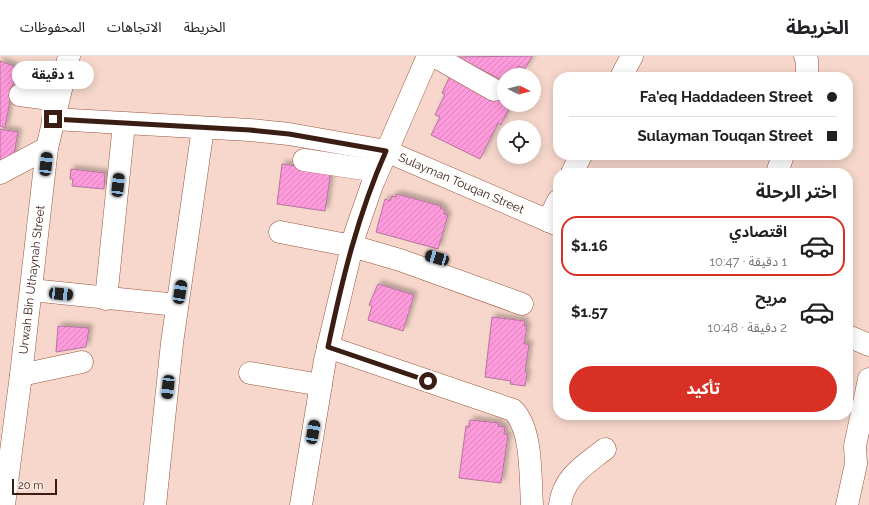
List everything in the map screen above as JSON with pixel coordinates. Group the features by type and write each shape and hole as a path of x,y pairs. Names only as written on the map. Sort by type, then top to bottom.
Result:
{"street":[{"name":"Urwah Bin Uthaynah Street","path":"4,505 21,376 47,148 69,56"},
{"path":"301,505 327,354 353,240 377,172 428,56"},
{"path":"434,56 494,90"},
{"path":"624,72 632,56"},
{"path":"805,56 807,60 807,72"},
{"name":"Sulayman Touqan Street","path":"20,95 55,110 124,124 289,134 386,151 553,223"},
{"path":"106,298 124,124"},
{"path":"155,505 172,343 203,128"},
{"path":"0,173 47,148"},
{"path":"304,160 377,172"},
{"path":"280,232 353,240 437,258"},
{"path":"353,240 522,304"},
{"path":"172,343 183,336 193,265 186,254"},
{"path":"31,290 178,305"},
{"path":"853,338 869,345 866,353 869,364"},
{"path":"327,354 513,410 519,416 524,427 528,446 532,505"},
{"path":"21,376 82,362"},
{"path":"250,373 321,385"},
{"path":"847,505 863,450 869,379"},
{"path":"560,505 561,494 571,477 605,449"}],"building":[{"path":"532,56 526,68 518,66 517,68 497,68 497,77 457,57"},
{"path":"0,61 16,67 5,128 0,126"},
{"path":"450,76 497,100 497,112 507,112 503,120 497,120 497,125 480,159 431,135 440,117 435,115 445,94 442,93"},
{"path":"0,129 18,132 13,160 0,167"},
{"path":"282,164 331,171 325,211 277,204"},
{"path":"71,169 105,173 104,189 72,186 73,179 70,179"},
{"path":"397,194 441,206 440,208 445,210 444,214 448,215 438,249 376,232 385,199 390,201 392,196 396,197"},
{"path":"378,284 414,295 403,331 368,320 372,306 369,305"},
{"path":"492,317 525,321 524,326 527,326 524,344 529,344 525,372 527,373 525,386 510,384 511,381 485,377"},
{"path":"58,326 89,328 86,347 56,352"},
{"path":"470,420 499,423 498,426 505,427 504,434 508,435 501,483 459,478 466,426 469,427"}],"route":[{"path":"53,119 250,130 289,134 386,151 372,185 355,234 328,347 428,381"}]}
